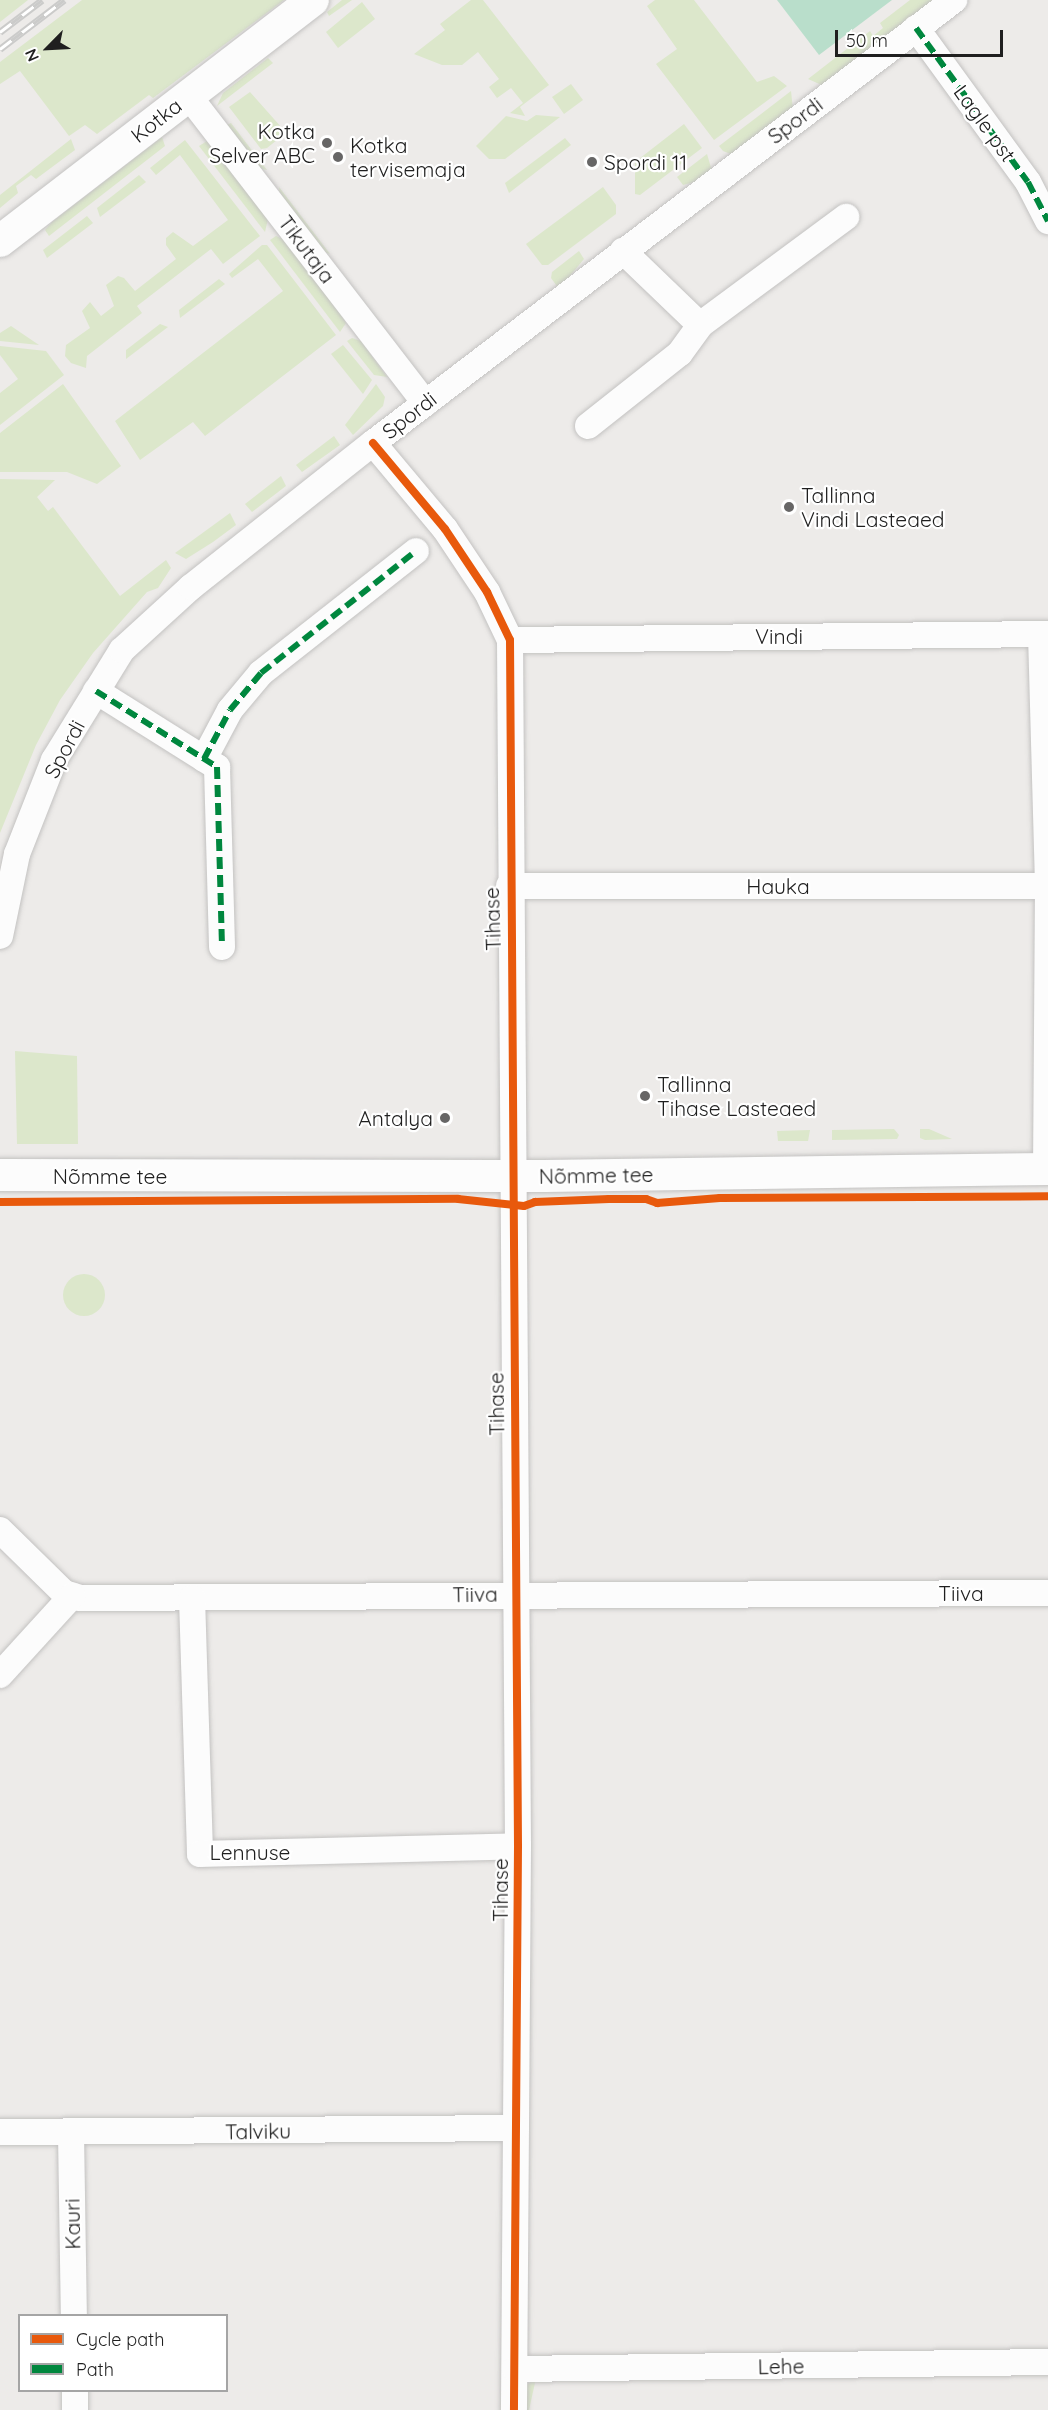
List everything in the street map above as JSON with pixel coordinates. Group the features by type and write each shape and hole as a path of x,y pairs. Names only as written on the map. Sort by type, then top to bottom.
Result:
{"street":[{"name":"Kotka","path":"0,241 313,0"},
{"name":"Spordi","path":"0,936 17,854 54,760 122,650 191,587 373,443 954,0"},
{"name":"Lagle pst","path":"916,28 1028,183 1048,221"},
{"name":"Tikutaja","path":"188,95 425,403"},
{"path":"588,426 680,353 700,325 846,217"},
{"path":"623,251 700,325"},
{"name":"Tihase","path":"373,443 445,529 488,592 510,640 509,886 514,1176 518,1846 514,2410"},
{"path":"204,759 230,710 261,673 416,551"},
{"path":"1045,634 1048,886 1047,1169"},
{"name":"Vindi","path":"510,640 1045,634"},
{"path":"96,691 217,767 222,947"},
{"name":"Hauka","path":"509,886 1048,886"},
{"name":"Nõmme tee","path":"0,1175 514,1176 1047,1169"},
{"path":"0,1530 72,1596 0,1675"},
{"name":"Tiiva","path":"72,1596 192,1598 517,1593 1048,1593"},
{"name":"Lennuse","path":"192,1598 200,1854 518,1846"},
{"name":"Talviku","path":"0,2132 516,2128"},
{"name":"Kauri","path":"71,2133 74,2314"},
{"name":"Lehe","path":"515,2369 1048,2362"},
{"path":"75,2392 75,2410"}],"green space":[{"path":"0,0 28,0 0,22"},
{"path":"82,0 284,0 153,98 149,95 97,134 85,125 69,136 20,71 0,84 0,62"},
{"path":"342,0 352,0 329,16 327,12"},
{"path":"471,0 483,0 549,85 520,107 525,116 510,113 523,103 511,88 497,98 489,87 499,79 478,52 462,65 442,65 414,54 445,30 440,24"},
{"path":"655,0 694,0 757,82 774,76 787,86 714,140 656,64 677,49 647,6"},
{"path":"777,0 892,0 819,55"},
{"path":"910,0 931,0 934,4 824,86 808,79 870,31 873,36 883,28 880,23"},
{"path":"362,2 375,19 338,48 326,32"},
{"path":"268,58 273,63 217,106 223,93"},
{"path":"571,84 583,100 564,114 552,97"},
{"path":"791,91 793,110 733,155 723,151 719,146"},
{"path":"250,92 282,128 278,131 282,136 267,148 261,149 229,107"},
{"path":"536,115 560,117 505,159 489,159 476,146 506,116 527,121"},
{"path":"231,123 267,170 258,168 225,126"},
{"path":"684,124 702,148 640,195 635,194 635,162"},
{"path":"162,137 165,146 49,236 45,230 52,222"},
{"path":"565,138 571,145 509,193 505,183"},
{"path":"71,139 75,150 36,179 31,175 16,186 18,193 0,208 0,195"},
{"path":"185,140 260,236 223,264 211,249 137,306 142,313 87,356 86,368 71,363 65,356 66,345 90,328 82,311 90,302 101,316 114,306 106,285 118,276 124,278 135,291 176,259 166,245 166,238 173,232 193,246 228,220 180,155 156,175 150,168"},
{"path":"207,141 268,219 265,232 199,146"},
{"path":"707,154 712,171 703,180 683,185 677,177"},
{"path":"139,175 146,182 100,217 97,208"},
{"path":"279,187 330,254 324,252 280,196"},
{"path":"603,187 616,205 616,214 548,265 542,265 526,244"},
{"path":"87,216 93,223 47,258 43,250"},
{"path":"276,236 285,240 343,318 346,323 340,332 270,240"},
{"path":"262,245 267,245 336,335 205,436 193,422 140,460 115,421 283,291 258,259 232,278 229,274"},
{"path":"579,251 584,259 559,289 551,278 552,272"},
{"path":"219,279 225,284 180,318 179,310"},
{"path":"160,324 168,327 126,359 126,350"},
{"path":"11,326 39,345 0,341 0,333"},
{"path":"352,338 361,341 387,377 374,375 347,341"},
{"path":"343,345 372,380 363,394 331,354"},
{"path":"0,346 46,351 64,375 0,425 0,393 18,379 0,355"},
{"path":"63,384 121,466 97,484 67,472 0,472 0,433"},
{"path":"376,384 385,397 383,406 353,435 345,425"},
{"path":"334,436 340,445 302,472 296,465"},
{"path":"281,476 286,486 252,512 245,504"},
{"path":"0,479 55,480 37,497 48,511 53,507 120,596 166,560 171,568 158,588 147,592 93,653 60,700 36,745 0,833"},
{"path":"230,513 236,525 213,542 186,559 175,553"},
{"path":"15,1051 77,1056 78,1144 17,1144"},
{"path":"894,1129 899,1135 897,1139 832,1140 832,1130"},
{"path":"920,1129 929,1129 952,1139 925,1140 920,1138"},
{"path":"810,1130 808,1141 778,1141 777,1131"},
{"path":"84,1274 99,1280 105,1295 99,1310 84,1316 69,1310 63,1295 69,1280"},
{"path":"536,2378 529,2410 524,2410 524,2387"}],"railway":[{"path":"0,32 42,0"},
{"path":"0,49 64,0"}],"marked path":[{"path":"916,28 1028,182 1048,221"},
{"path":"204,759 230,710 261,673 416,551"},
{"path":"96,691 217,767 222,947"}],"cycle path":[{"path":"373,443 445,529 487,592 510,640 518,1846 514,2410"},
{"path":"0,1202 458,1199 524,1206 535,1202 609,1199 646,1199 657,1203 720,1198 1048,1196"}],"place":[{"name":"Kotka Selver ABC","path":"327,143"},
{"name":"Kotka tervisemaja","path":"338,157"},
{"name":"Spordi 11","path":"592,162"},
{"name":"Tallinna Vindi Lasteaed","path":"789,507"},
{"name":"Tallinna Tihase Lasteaed","path":"645,1096"},
{"name":"Antalya","path":"445,1118"}]}
